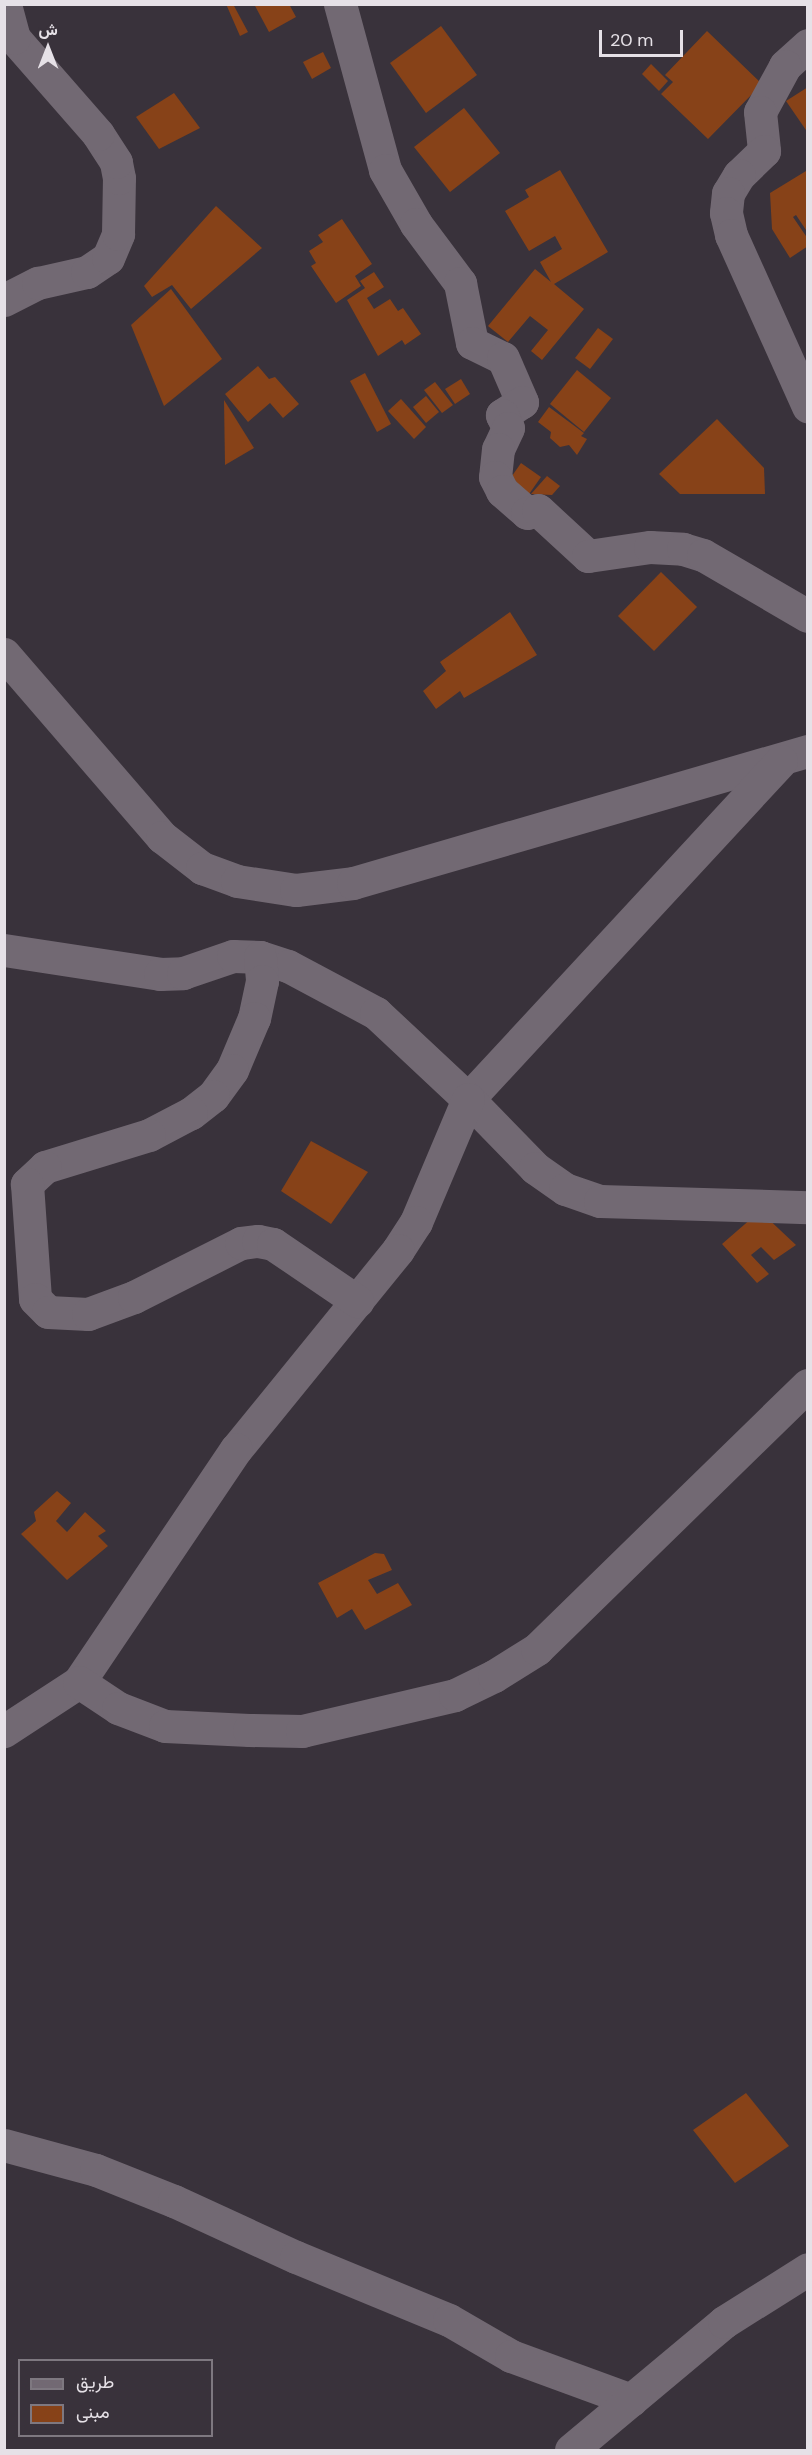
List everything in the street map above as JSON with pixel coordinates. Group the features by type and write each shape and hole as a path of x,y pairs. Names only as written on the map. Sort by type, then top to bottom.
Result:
{"street":[{"path":"4,300 38,283 87,272 108,258 115,248 118,234 119,178 116,162 98,134 14,38 5,4"},
{"path":"340,4 385,170 416,224 460,283 472,343 503,358 522,402 502,415 508,428 498,449 495,477 502,491 527,513 538,510 588,556 650,547 683,549 703,555 807,616"},
{"path":"807,45 785,66 760,112 764,151 739,175 728,193 726,213 731,235 807,406"},
{"path":"4,654 162,837 202,868 237,881 296,890 353,883 794,756"},
{"path":"4,1731 79,1682 236,1449 357,1301 416,1222 468,1099 794,756"},
{"path":"4,950 160,974 183,973 233,956 260,957 331,986 376,1013 468,1099 535,1168 565,1189 600,1201 807,1207"},
{"path":"260,957 262,981 254,1018 232,1070 213,1096 191,1113 149,1136 45,1167 27,1184 35,1299 48,1312 88,1314 134,1297 240,1243 258,1241 273,1244 357,1301"},
{"path":"79,1682 118,1708 165,1726 249,1730 302,1731 454,1695 494,1676 537,1649 807,1385"},
{"path":"4,2145 96,2170 174,2201 296,2257 448,2320 511,2355 631,2400"},
{"path":"571,2451 724,2322 807,2269"}],"building":[{"path":"226,4 233,4 248,32 240,36"},
{"path":"254,4 289,4 296,17 269,32"},
{"path":"441,26 477,75 426,113 390,63"},
{"path":"707,31 762,84 708,139 661,94 673,82 665,75"},
{"path":"323,52 331,68 312,79 303,62"},
{"path":"651,64 668,81 659,91 642,74"},
{"path":"808,87 808,133 786,101"},
{"path":"174,93 200,128 159,149 136,117"},
{"path":"464,108 500,153 450,192 414,147"},
{"path":"560,170 608,252 554,284 584,309 542,360 531,351 548,330 530,316 508,342 488,326 535,269 551,282 540,262 562,249 555,236 529,251 505,211 529,197 525,190"},
{"path":"806,171 808,233 796,215 793,217 808,239 808,246 790,258 772,229 770,193"},
{"path":"216,206 262,248 191,309 172,285 152,297 144,286"},
{"path":"342,219 372,264 355,276 361,286 336,303 311,266 316,263 309,251 323,242 318,235"},
{"path":"374,272 384,287 367,298 374,309 390,299 398,311 403,308 421,334 405,345 402,340 378,356 347,300 365,288 360,281"},
{"path":"171,289 222,359 164,406 131,325"},
{"path":"598,328 613,339 590,369 575,358"},
{"path":"258,366 269,379 275,377 299,404 283,418 270,403 248,422 225,394"},
{"path":"577,370 611,398 584,432 550,404"},
{"path":"365,373 391,424 377,432 350,381"},
{"path":"461,379 470,394 455,404 445,389"},
{"path":"435,382 453,405 442,413 424,390"},
{"path":"426,396 439,412 426,423 413,407"},
{"path":"401,399 426,427 414,439 388,411"},
{"path":"224,400 254,448 225,465"},
{"path":"549,407 584,433 581,436 587,439 577,455 569,445 560,447 550,438 551,432 538,422"},
{"path":"717,419 764,468 765,494 680,494 659,474"},
{"path":"521,463 541,477 527,497 512,476"},
{"path":"547,476 560,486 552,495 531,494"},
{"path":"661,572 697,607 654,651 618,616"},
{"path":"510,612 537,655 464,698 460,691 436,709 423,691 446,671 440,662"},
{"path":"311,1141 368,1172 331,1224 281,1191"},
{"path":"760,1211 796,1245 774,1260 761,1247 751,1255 769,1274 757,1283 722,1244"},
{"path":"57,1491 71,1503 56,1521 67,1532 85,1512 106,1531 98,1536 108,1546 67,1580 21,1534 36,1521 34,1512"},
{"path":"375,1553 384,1554 392,1570 368,1580 377,1594 398,1583 412,1605 365,1630 352,1609 337,1618 318,1583"},
{"path":"746,2093 789,2146 735,2183 693,2130"}]}
